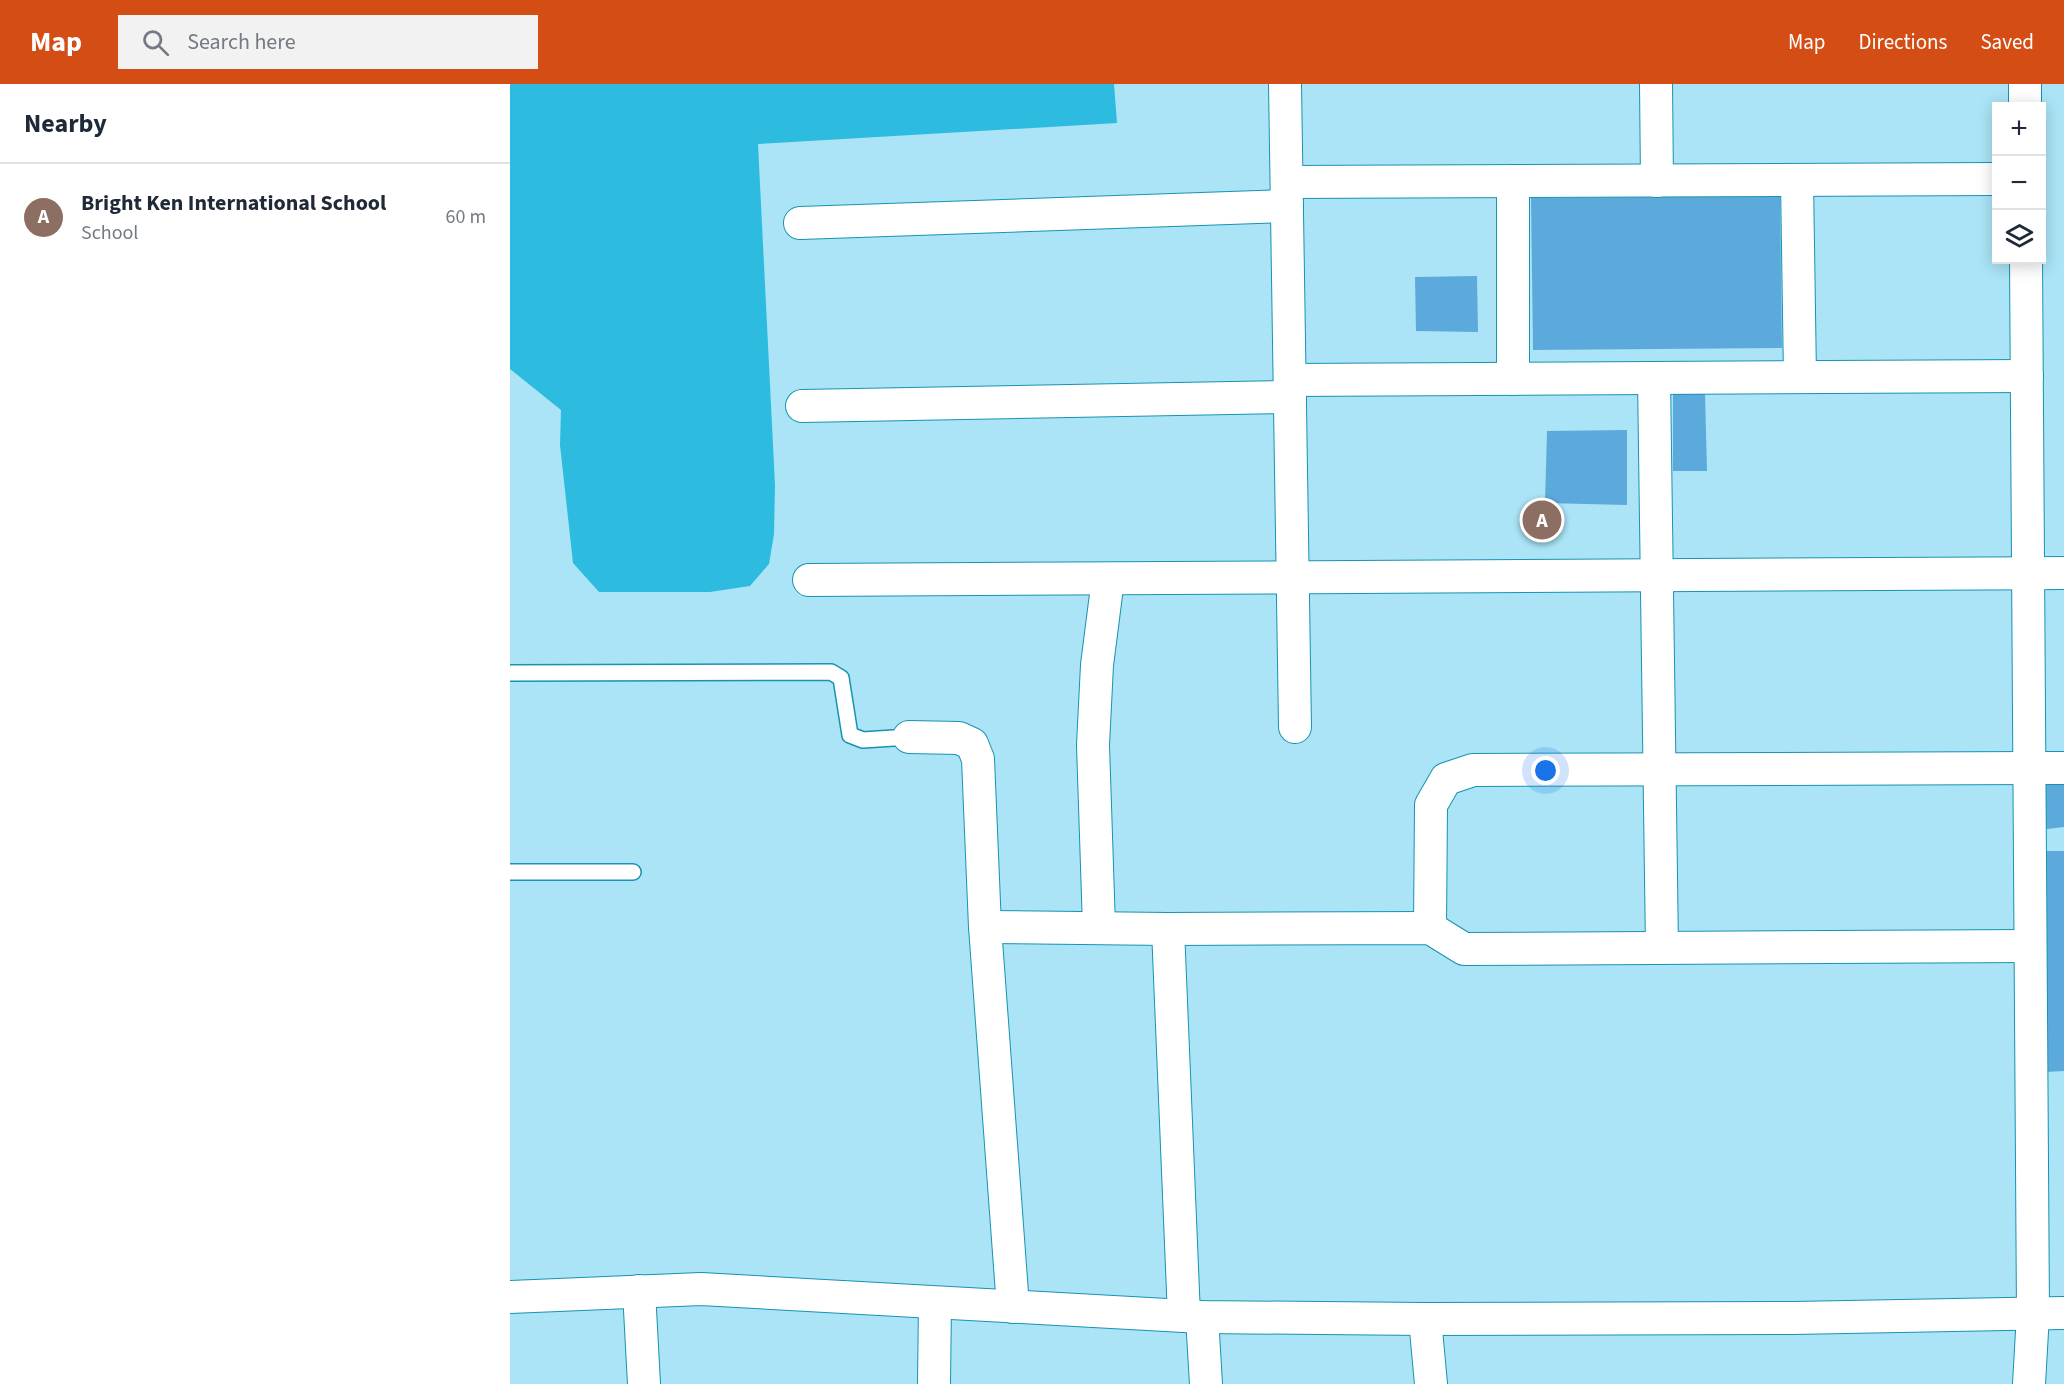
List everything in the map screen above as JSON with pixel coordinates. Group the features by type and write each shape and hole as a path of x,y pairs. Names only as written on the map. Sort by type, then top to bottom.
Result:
{"street":[{"path":"1285,84 1295,727"},
{"path":"1656,84 1657,181"},
{"path":"2025,84 2025,102"},
{"path":"800,223 1513,181 1992,179"},
{"path":"1797,180 1800,377"},
{"path":"1513,181 1513,379"},
{"path":"2026,264 2032,1314 2029,1384"},
{"path":"802,406 1513,379 2027,376"},
{"path":"1654,378 1662,948"},
{"path":"809,580 2064,573"},
{"path":"1099,927 1093,745 1097,665 1108,579"},
{"path":"909,737 959,738 972,744 978,759 985,927 1013,1307"},
{"path":"1430,928 1431,805 1446,779 1473,770 2064,768"},
{"path":"985,927 1430,928 1464,949 2030,946"},
{"path":"1168,929 1193,1317 1206,1384"},
{"path":"510,1297 701,1289 1193,1317 1781,1318 2064,1313"},
{"path":"639,1291 644,1384"},
{"path":"934,1384 936,1303"},
{"path":"1425,1319 1431,1384"}],"lane":[{"path":"510,674 831,672 841,678 850,735 863,740 909,737"},
{"path":"510,872 633,872"}],"water":[{"path":"510,84 1114,84 1117,123 758,144 775,485 774,534 769,564 750,586 710,592 599,592 573,563 560,445 561,410 510,369"}],"building":[{"path":"1780,196 1782,348 1533,350 1531,198"},
{"path":"1477,276 1478,332 1416,331 1415,277"},
{"path":"1705,393 1707,471 1673,471 1673,394"},
{"path":"1627,430 1627,505 1545,503 1547,431"},
{"path":"2064,781 2064,827 2039,830 2040,782"},
{"path":"2042,851 2064,851 2064,1071 2046,1072"}],"place":[{"name":"Bright Ken International School","path":"1542,520"}]}
